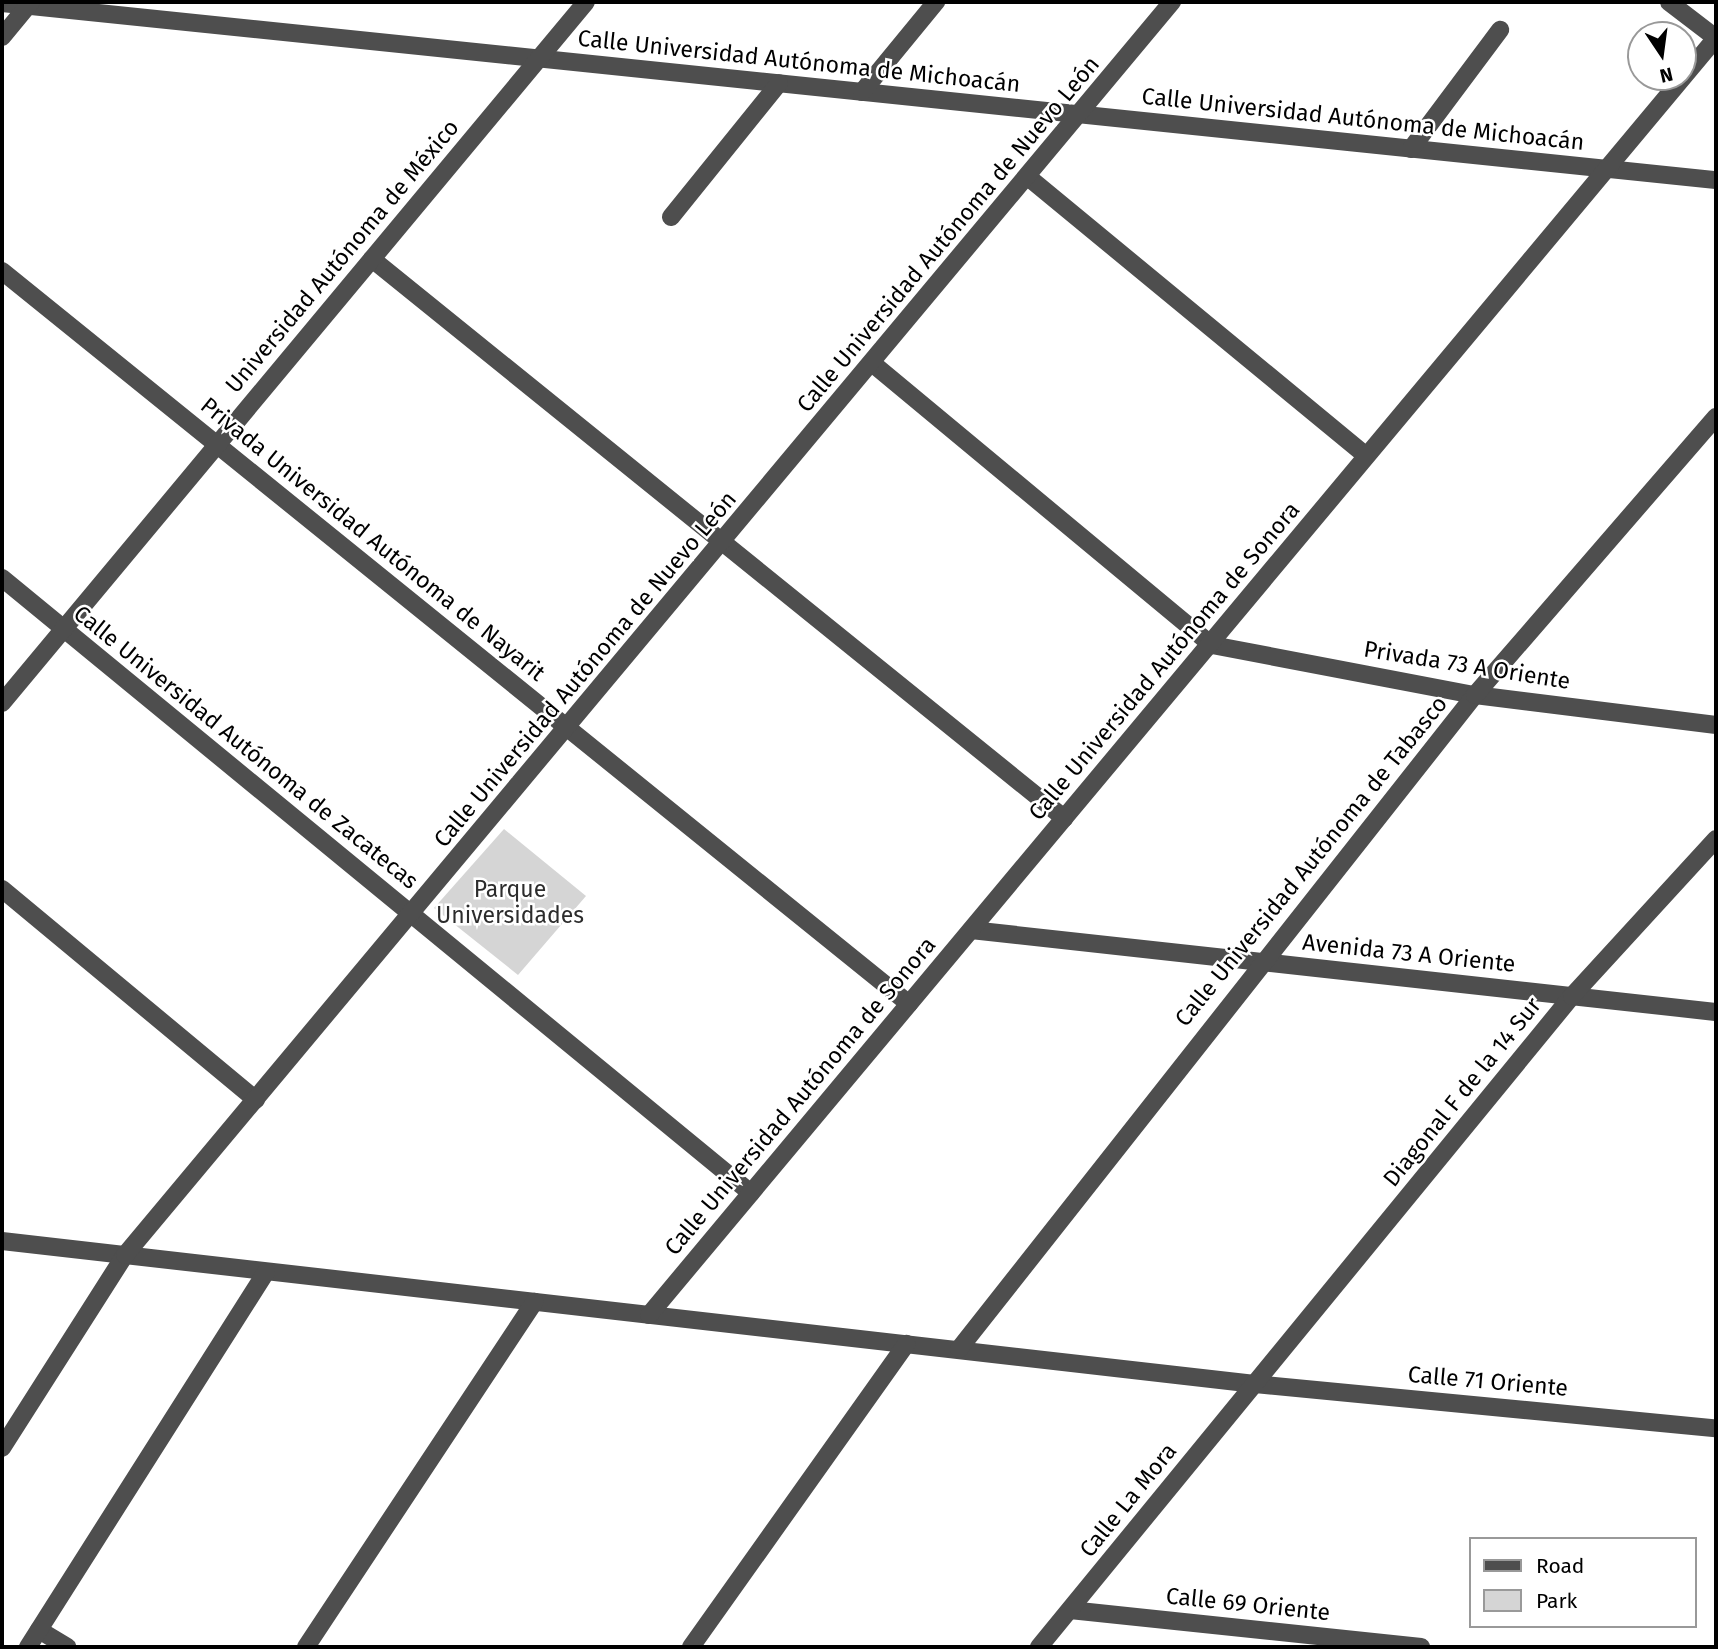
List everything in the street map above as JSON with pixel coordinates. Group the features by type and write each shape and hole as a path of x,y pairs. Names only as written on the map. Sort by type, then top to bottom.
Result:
{"street":[{"name":"Universidad Autónoma de México","path":"2,704 586,2"},
{"path":"862,92 936,2"},
{"name":"Calle Universidad Autónoma de Nuevo León","path":"2,1448 125,1255 413,915 1081,115 1172,2"},
{"path":"1669,2 1716,38"},
{"name":"Calle Universidad Autónoma de Michoacán","path":"2,3 1716,180"},
{"path":"2,37 30,4"},
{"path":"1411,149 1500,30"},
{"name":"Calle Universidad Autónoma de Sonora","path":"649,1315 1212,645 1366,456 1716,38"},
{"path":"671,217 779,83"},
{"path":"1027,177 1366,456"},
{"path":"372,260 724,541 1064,818"},
{"name":"Privada Universidad Autónoma de Nayarit","path":"2,271 909,1004"},
{"path":"872,363 1212,645"},
{"name":"Calle Universidad Autónoma de Tabasco","path":"959,1349 1259,961 1475,695 1716,418"},
{"name":"Calle Universidad Autónoma de Zacatecas","path":"2,578 751,1193"},
{"name":"Privada 73 A Oriente","path":"1212,645 1475,695 1716,725"},
{"name":"Diagonal F de la 14 Sur","path":"1255,1384 1573,996 1716,839"},
{"path":"2,888 256,1100"},
{"name":"Avenida 73 A Oriente","path":"971,930 1716,1012"},
{"name":"Calle 71 Oriente","path":"2,1241 1255,1384 1716,1427"},
{"path":"28,1647 266,1272"},
{"path":"306,1647 534,1302"},
{"path":"691,1647 906,1344"},
{"name":"Calle La Mora","path":"1039,1647 1255,1384"},
{"name":"Calle 69 Oriente","path":"1070,1610 1421,1647"},
{"path":"39,1630 66,1647"}],"green space":[{"name":"Parque Universidades","path":"504,829 586,896 518,975 434,908"}]}
